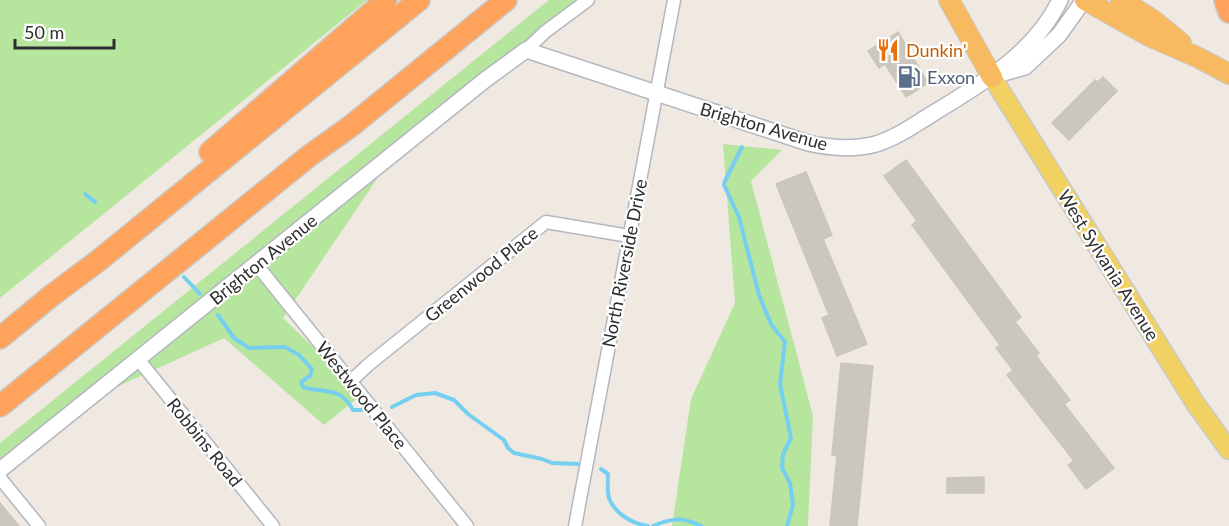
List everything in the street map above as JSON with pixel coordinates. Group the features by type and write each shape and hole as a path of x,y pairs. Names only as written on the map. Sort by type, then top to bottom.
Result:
{"highway":[{"path":"51,296 90,255 386,0"},
{"path":"0,338 419,0"},
{"path":"0,406 506,0"},
{"path":"949,0 992,77"},
{"path":"1084,0 1149,36 1229,74"},
{"path":"1121,0 1153,20 1197,57"},
{"path":"1225,0 1229,12"}],"main road":[{"name":"West Sylvania Avenue","path":"992,77 1195,403 1229,450"}],"street":[{"name":"Brighton Avenue","path":"0,470 485,80 526,50 545,32 588,0"},
{"name":"North Riverside Drive","path":"575,526 674,0"},
{"name":"Brighton Avenue","path":"526,50 808,143 826,147 852,148 875,144 902,133 992,77 1018,55 1040,30 1060,0"},
{"name":"Brighton Avenue","path":"992,77 1024,67 1059,35 1084,0"},
{"name":"Greenwood Place","path":"351,381 546,222 629,236"},
{"name":"Westwood Place","path":"256,264 467,526"},
{"name":"Robbins Road","path":"138,359 273,526"},
{"path":"0,478 39,526"}],"green space":[{"path":"0,0 367,0 0,298"},
{"path":"549,0 591,0 389,161 283,318 345,378 359,397 324,425 224,338 88,400 0,469 0,443"},
{"path":"723,144 782,150 751,181 813,416 808,526 672,526 691,399 735,303"}],"building":[{"path":"898,32 928,83 906,97 885,64 879,68 868,51"},
{"path":"1103,77 1117,91 1069,140 1052,123 1095,80 1098,82"},
{"path":"906,160 1021,317 1015,322 1039,353 1036,356 1070,400 1064,404 1114,468 1086,489 1068,465 1074,461 1007,375 1013,370 996,348 1000,345 912,225 917,221 884,176"},
{"path":"806,172 832,235 823,239 867,344 837,356 822,318 829,315 776,184"},
{"path":"841,363 873,366 857,526 830,526 837,456 832,455"},
{"path":"984,477 984,493 947,493 947,478"},
{"path":"0,503 19,526 0,526"}],"waterway":[{"path":"742,147 724,185 739,217 759,295 771,324 785,342 780,384 791,438 783,454 782,468 790,483 793,505 787,526"},
{"path":"85,194 95,202"},
{"path":"184,277 200,294"},
{"path":"218,315 234,338 249,348 285,347 299,355 312,369 310,376 301,382 303,387 338,394 348,402 353,410 362,410"},
{"path":"392,407 416,395 435,393 454,400 468,414 504,440 514,453 552,463 578,464"},
{"path":"601,469 608,474 608,496 616,509 636,523 648,526"},
{"path":"653,526 677,520 701,526"}],"place":[{"name":"Dunkin'","path":"888,50"},
{"name":"Exxon","path":"909,77"}]}
